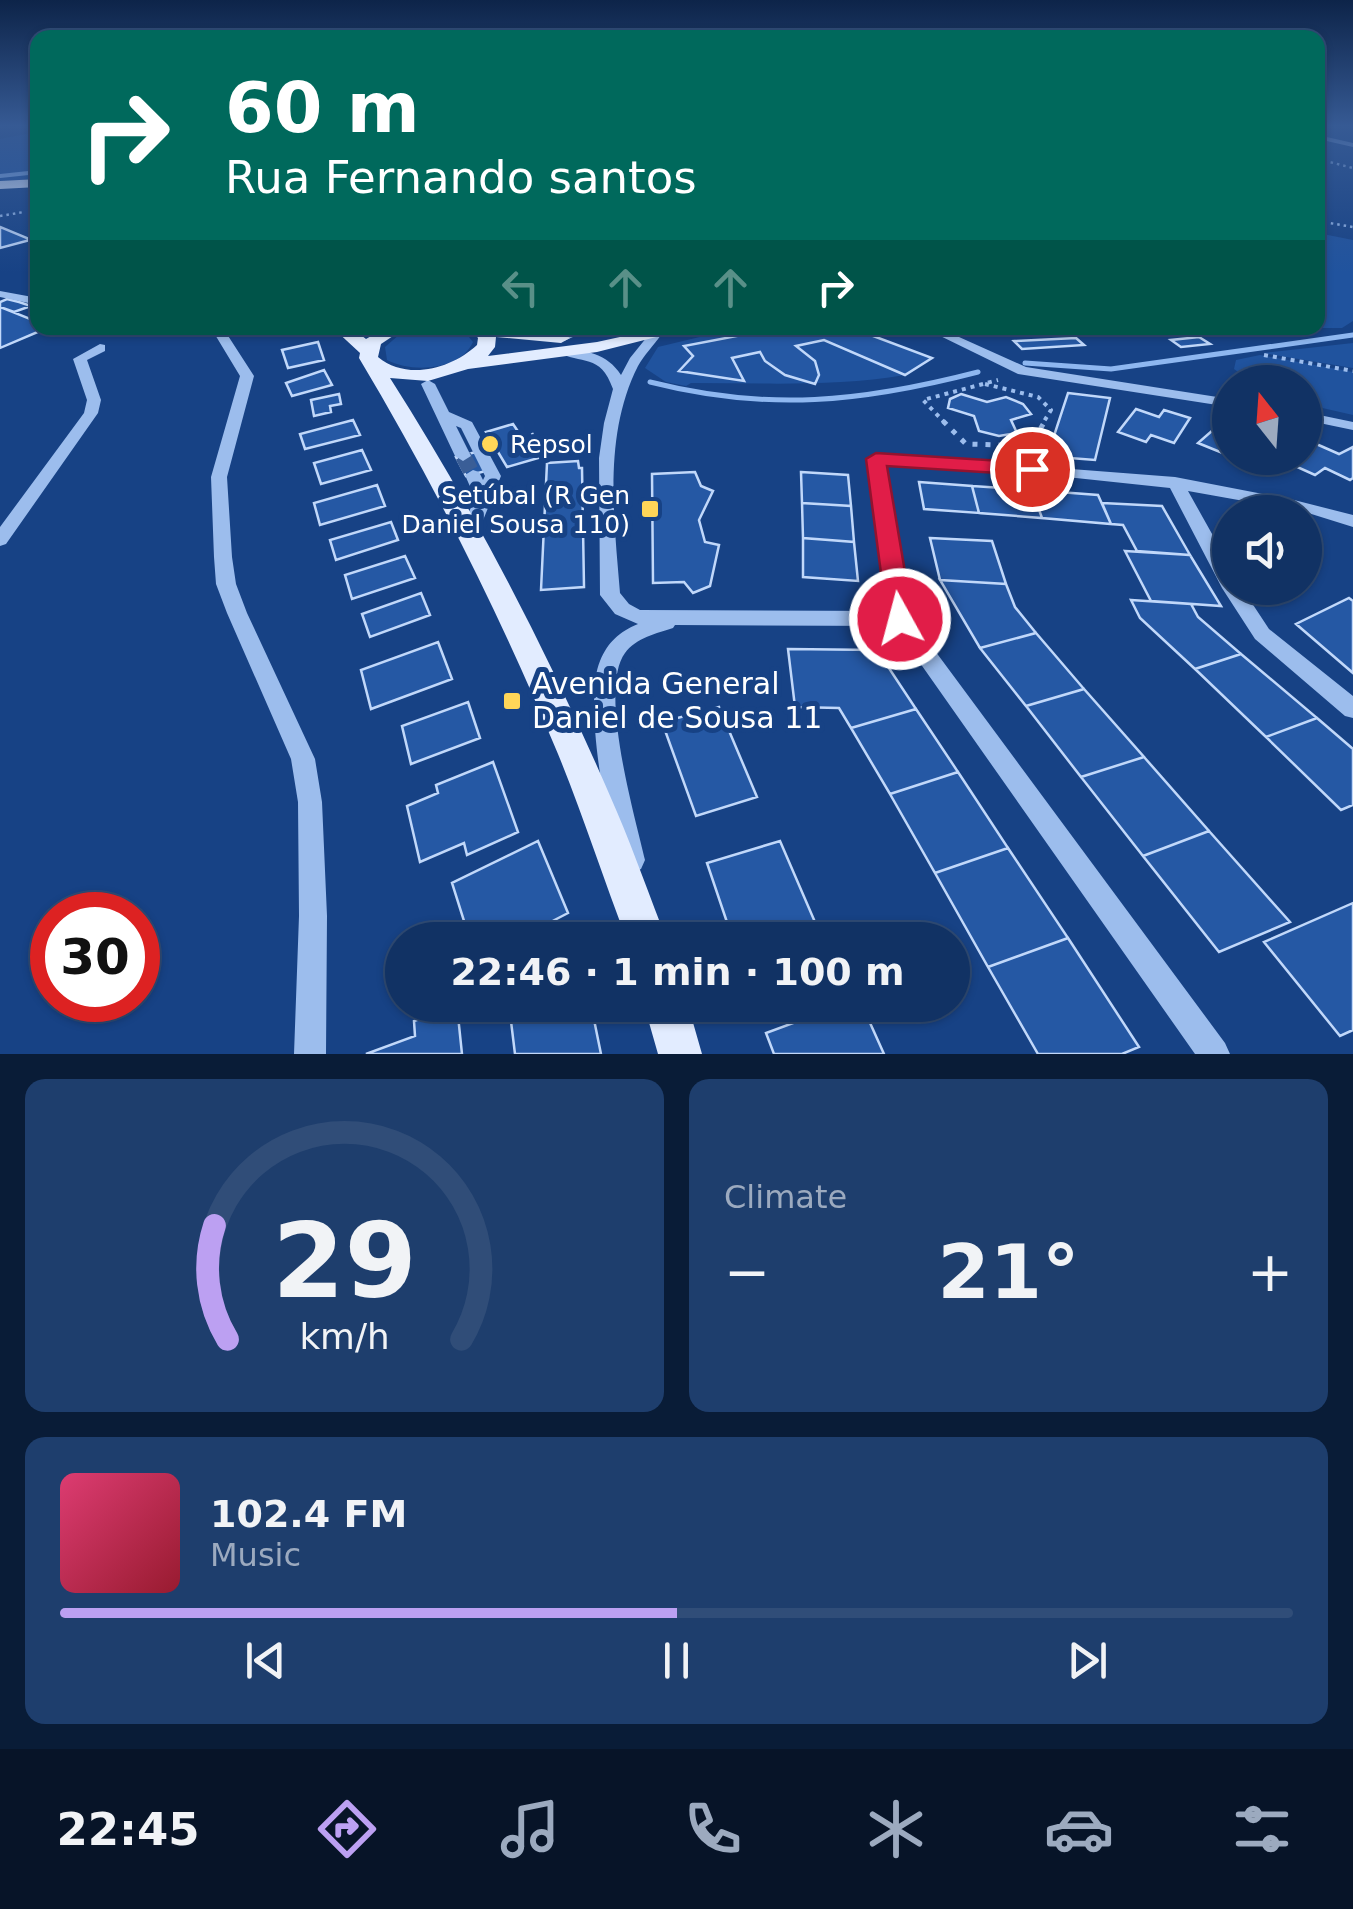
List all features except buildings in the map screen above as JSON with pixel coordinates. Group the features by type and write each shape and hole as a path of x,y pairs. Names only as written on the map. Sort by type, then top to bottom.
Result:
{"main road":[{"path":"0,185 30,183"},
{"path":"349,335 386,372 436,378"},
{"path":"368,354 374,341 385,335"},
{"path":"466,364 486,347 484,335"},
{"path":"512,335 561,344 655,335"},
{"path":"418,438 412,406 436,378 466,364 600,335"},
{"path":"368,354 468,534 598,810 641,922"},
{"path":"671,1022 680,1054"}],"street":[{"path":"0,294 30,300"},
{"path":"221,335 247,376 219,478 226,584 302,759 310,802 314,916 310,1054"},
{"path":"561,344 576,335"},
{"path":"655,335 632,361 621,390 604,465 610,595 622,609 638,617 676,620 900,619"},
{"path":"946,335 1024,370 1212,400"},
{"path":"561,344 604,362 616,374 621,390"},
{"path":"0,540 91,413 94,400 80,358 100,348"},
{"path":"436,378 443,416 463,456"},
{"path":"443,416 467,425 493,476 468,534"},
{"path":"1322,420 1353,426"},
{"path":"1214,1054 900,619 876,459 1175,482 1231,490 1353,520"},
{"path":"473,474 484,499"},
{"path":"1175,482 1212,551"},
{"path":"1243,605 1262,634 1353,709"},
{"path":"645,922 606,720 605,671 618,647 649,627 676,620"}],"path":[{"path":"0,216 24,212"},
{"path":"1325,222 1353,228"},
{"path":"1264,355 1353,370"},
{"path":"986,384 1038,397 1050,410 1030,446 966,444 923,400 1002,379"}],"shaded area":[{"path":"0,174 30,174 30,179 0,181"},
{"path":"1325,234 1353,240 1353,321 1342,328 1325,328"},
{"path":"399,335 467,335 473,342 458,359 422,368 387,360 385,347"},
{"path":"708,335 742,335 686,346 693,356 679,371 743,381 732,358 760,352 777,370 812,383 686,386 666,382 645,368 658,347"},
{"path":"824,340 905,375 852,381 815,383 818,371 814,362 796,346"},
{"path":"1353,343 1353,368 1263,353"},
{"path":"1260,355 1315,365 1235,365 1236,360"},
{"path":"1322,366 1353,372 1353,415 1322,408"}],"waterway":[{"path":"0,176 17,174"},
{"path":"1025,363 1111,369 1353,335"},
{"path":"650,382 735,397 815,400 894,390 978,372"}],"tunnel":[{"path":"463,456 473,475"}],"place":[{"name":"Repsol","path":"490,444"},
{"name":"Setúbal (R Gen Daniel Sousa 110)","path":"650,509"},
{"name":"Avenida General Daniel de Sousa 11","path":"512,701"}],"route":[{"path":"900,619 876,459 1032,469"}]}
